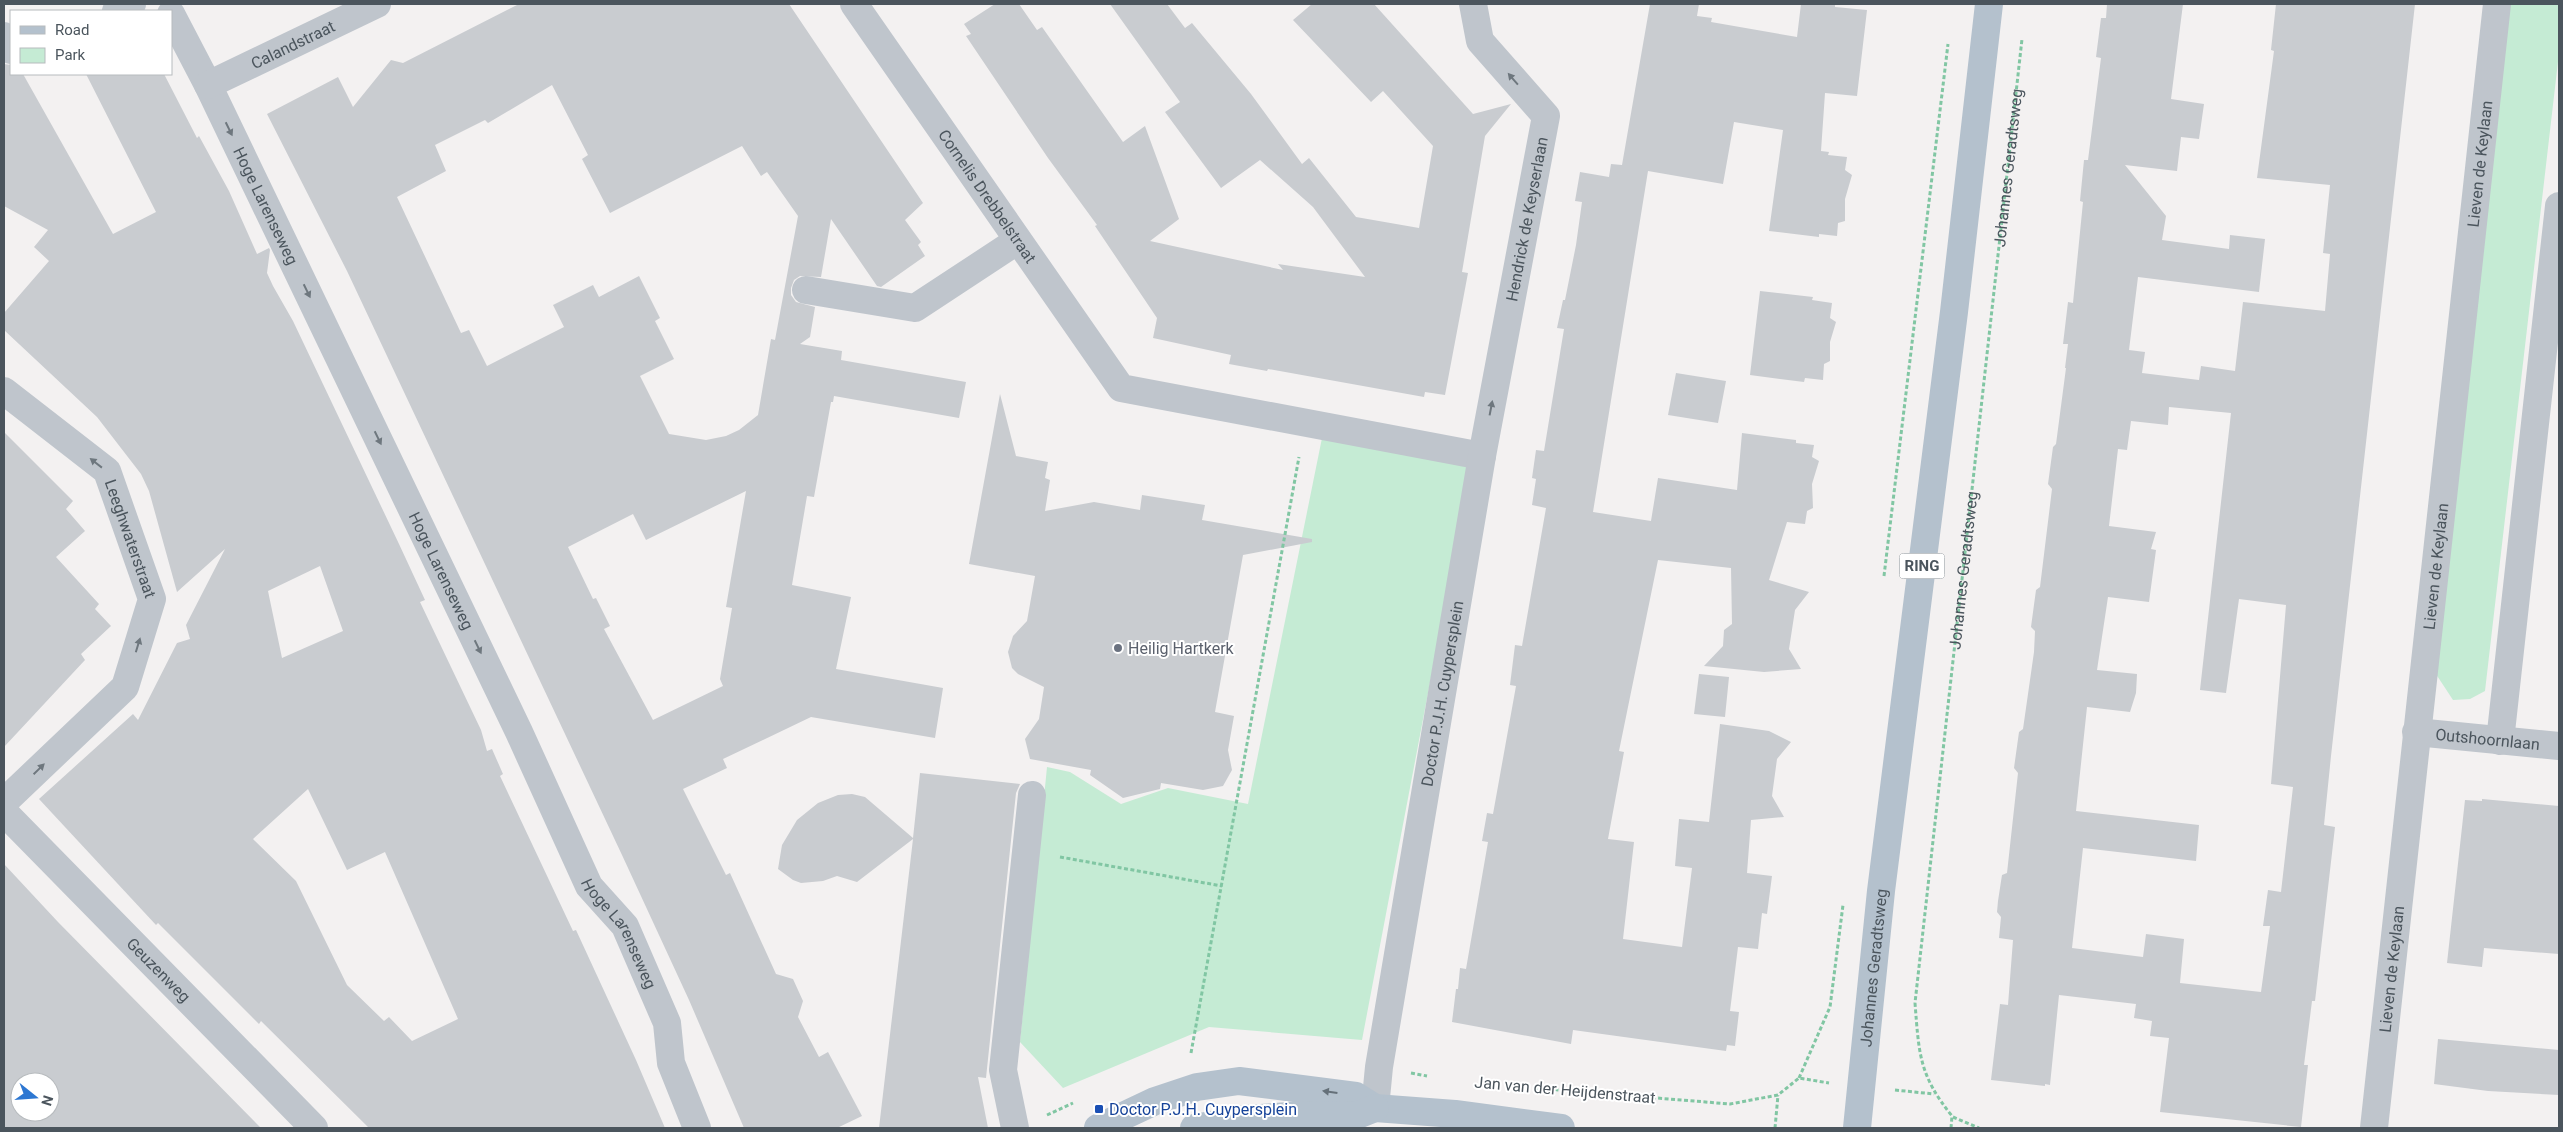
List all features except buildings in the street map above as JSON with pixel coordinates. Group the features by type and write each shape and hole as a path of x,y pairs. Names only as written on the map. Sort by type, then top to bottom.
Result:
{"main road":[{"name":"Johannes Geradtsweg","path":"1857,1128 1880,892 1954,312 1989,4"},
{"path":"1098,1128 1155,1102 1188,1090 1239,1081 1356,1096 1375,1108 1454,1121 1561,1128"},
{"path":"1194,1128 1246,1119 1305,1115 1355,1116 1375,1108"}],"street":[{"path":"118,10 132,4"},
{"name":"Calandstraat","path":"208,85 377,4"},
{"name":"Cornelis Drebbelstraat","path":"854,4 1121,388 1305,424"},
{"name":"Hendrick de Keyserlaan","path":"1473,4 1480,41 1546,116 1482,456"},
{"name":"Lieven de Keylaan","path":"2374,1128 2497,4"},
{"name":"Hoge Larenseweg","path":"172,17 208,85 514,723 590,886 625,926 668,1023 670,1063 697,1128"},
{"path":"4,36 10,48"},
{"path":"2500,741 2548,419 2559,206"},
{"path":"806,290 915,308 1017,241"},
{"name":"Leeghwaterstraat","path":"4,391 107,471 152,599 125,687 4,802"},
{"path":"1305,424 1482,456"},
{"name":"Doctor P.J.H. Cuypersplein","path":"1375,1108 1379,1067 1482,456"},
{"name":"Outshoornlaan","path":"2416,732 2559,746"},
{"path":"1015,1128 1003,1070 1032,795"},
{"name":"Geuzenweg","path":"4,812 314,1128"}],"path":[{"name":"Johannes Geradtsweg","path":"1952,1116 1934,1094 1919,1056 1915,1003 2022,33"},
{"path":"1883,580 1948,43"},
{"path":"1199,1056 1191,1057 1305,424"},
{"path":"1026,851 1222,886"},
{"path":"1844,900 1830,1007 1799,1078 1861,1087 1934,1094"},
{"path":"1379,1067 1432,1076"},
{"name":"Jan van der Heijdenstraat","path":"1526,1087 1730,1104 1778,1094 1799,1078"},
{"path":"1775,1128 1778,1094"},
{"path":"1951,1128 1952,1116 1979,1128"}],"green space":[{"path":"2504,4 2559,4 2559,53 2485,691 2470,699 2453,700 2428,662"},
{"path":"1322,438 1471,467 1362,1040 1209,1027 1063,1088 1020,1042 1047,767 1070,772 1121,804 1168,788 1248,804"}],"place":[{"name":"Heilig Hartkerk","path":"1118,648"},
{"name":"Doctor P.J.H. Cuypersplein","path":"1099,1109"}]}
